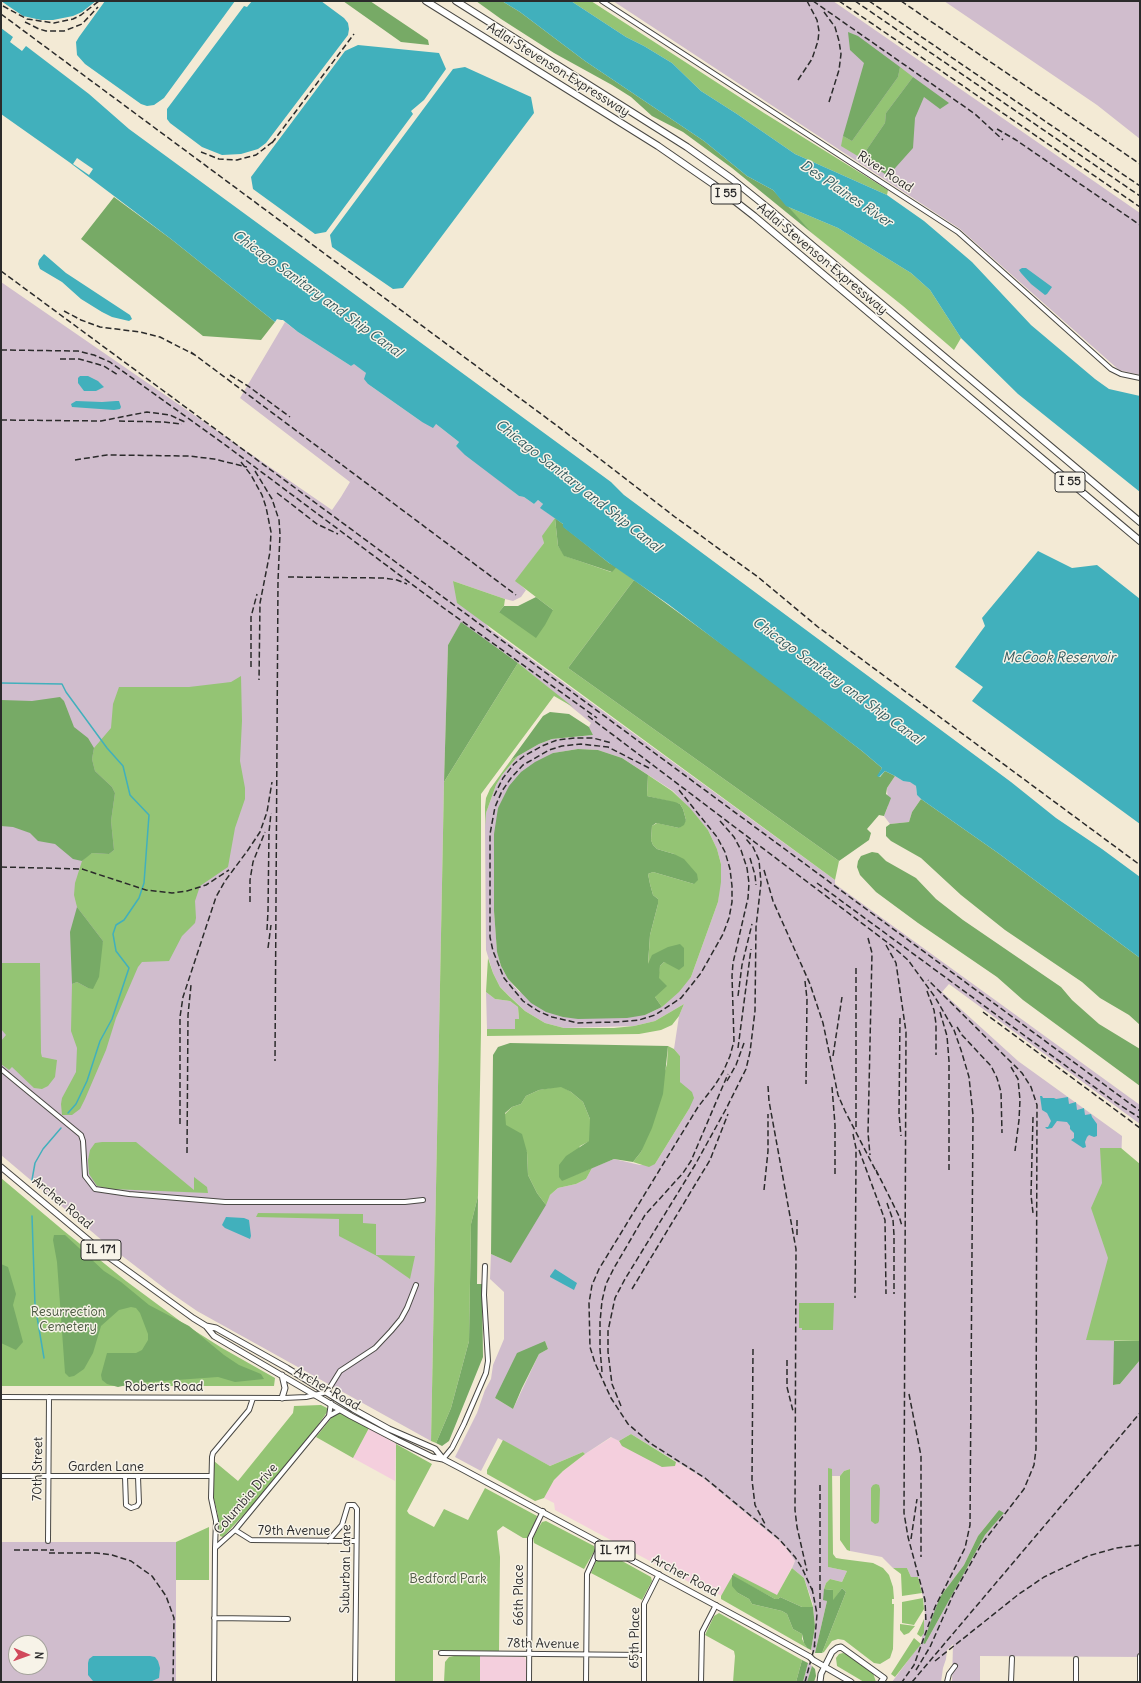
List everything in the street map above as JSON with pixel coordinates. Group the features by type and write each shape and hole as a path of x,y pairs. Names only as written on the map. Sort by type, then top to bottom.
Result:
{"highway":[{"name":"Adlai Stevenson Expressway","path":"426,1 658,146 713,184 754,216 1140,541"},
{"name":"Adlai Stevenson Expressway","path":"456,1 687,147 732,179 1140,522"}],"main road":[{"name":"Archer Road","path":"1,1167 110,1258 146,1285 206,1326 214,1336 331,1403 340,1410 396,1440 432,1457 443,1459 543,1511 716,1605 851,1682"},
{"name":"Archer Road","path":"206,1326 216,1328 353,1409 389,1428 435,1449 443,1459"},
{"path":"282,1375 285,1388 282,1398"},
{"path":"820,1682 825,1666 835,1649 842,1647 884,1678 881,1682"}],"street":[{"name":"River Road","path":"602,1 958,232 1111,369 1121,374 1140,378"},
{"path":"1,1069 81,1135 83,1141 85,1176 95,1189 129,1194 225,1202 405,1202 423,1200"},
{"path":"443,1459 452,1448 486,1373 488,1361 484,1295 485,1266"},
{"path":"326,1392 340,1371 375,1348 391,1331 401,1319 407,1308 416,1285"},
{"name":"Roberts Road","path":"1,1397 282,1398 306,1397 326,1392"},
{"name":"70th Street","path":"48,1540 49,1397"},
{"path":"216,1548 216,1521 211,1503 213,1453 249,1410 253,1398"},
{"path":"329,1416 331,1403"},
{"name":"Columbia Drive","path":"214,1682 216,1548 235,1530 329,1416 340,1410"},
{"name":"Garden Lane","path":"1,1476 211,1476"},
{"path":"125,1477 126,1504 131,1508 137,1506 139,1503 138,1477"},
{"name":"Suburban Lane","path":"328,1541 342,1525 346,1507 354,1505 357,1509 355,1682"},
{"name":"66th Place","path":"529,1682 530,1538 543,1511"},
{"name":"79th Avenue","path":"235,1530 251,1540 356,1541"},
{"path":"586,1682 587,1574 601,1543"},
{"name":"65th Place","path":"644,1682 644,1604 659,1574"},
{"path":"701,1682 702,1632 716,1605"},
{"path":"214,1618 288,1619"},
{"name":"78th Avenue","path":"441,1653 644,1655"},
{"path":"1140,1656 1140,1682"},
{"path":"1011,1682 1012,1658"},
{"path":"1076,1659 1076,1682"},
{"path":"947,1682 949,1674 954,1666"}],"shaded area":[{"path":"613,1 833,1 1140,213 1140,375 1119,370 960,229"},
{"path":"944,1 1140,1 1140,139 1097,105"},
{"path":"1,282 332,510 350,482 240,398 285,322 351,366 354,363 366,373 368,384 422,422 436,424 459,442 456,446 519,496 524,497 534,504 538,500 543,504 541,508 555,518 543,536 544,543 516,581 526,590 521,597 513,601 453,581 490,629 835,880 835,884 1140,1105 1140,1124 949,984 942,992 1018,1061 1122,1136 1113,1385 1120,1384 1140,1360 1140,1657 980,1656 980,1682 952,1682 953,1644 947,1650 941,1682 892,1682 921,1643 925,1610 923,1597 918,1577 911,1577 907,1568 893,1568 882,1557 850,1551 850,1469 844,1471 840,1476 832,1476 832,1469 828,1567 847,1571 842,1582 830,1579 826,1583 824,1589 827,1601 815,1653 811,1650 815,1627 813,1604 804,1578 792,1568 795,1561 784,1545 703,1478 631,1434 619,1441 611,1437 585,1454 583,1452 550,1466 498,1438 481,1471 455,1457 477,1413 485,1390 491,1379 493,1365 504,1339 504,1292 490,1279 491,1254 511,1263 550,1195 558,1188 576,1184 586,1179 592,1168 614,1159 640,1165 655,1164 689,1109 680,1082 680,1056 674,1049 679,1016 684,1004 655,1021 634,1026 564,1028 545,1023 525,1011 500,987 493,973 486,950 485,826 486,813 496,785 502,775 518,756 539,744 552,739 593,735 589,727 591,723 518,663 461,623 448,645 431,1441 197,1311 168,1291 104,1242 1,1155","holes":["578,749 598,750 622,758 673,791 708,830 717,849 721,864 718,902 691,977 662,1007 645,1015 519,992 508,979 501,966 497,951 494,911 494,834 553,753","545,1341 548,1349 539,1354 513,1409 495,1398","999,1510 1003,1514 985,1535 925,1644 940,1597 964,1565 978,1536"]},
{"path":"895,776 903,781 910,781 916,786 917,795 921,799 912,812 909,822 890,824 884,816 888,806 887,788"},
{"path":"486,992 495,999 510,1001 518,1007 519,1019 515,1029 487,1029"},
{"path":"369,1428 396,1444 395,1481 353,1458"},
{"path":"612,1437 620,1443 675,1466 676,1462 703,1478 784,1545 795,1561 777,1596 734,1573 722,1596 716,1593 713,1595 555,1510 554,1503 544,1498 554,1480 585,1454"},
{"path":"1,1542 176,1542 176,1682 1,1682"},
{"path":"480,1656 524,1657 526,1660 526,1682 480,1682"},
{"path":"808,1663 812,1666 807,1682 803,1682"}],"green space":[{"path":"343,1 370,1 428,40 429,45 401,42"},
{"path":"476,1 502,1 520,12 585,61 704,141 747,176 773,190 813,234 732,168 683,132 652,116 631,97 554,53"},
{"path":"571,1 591,1 764,113 888,190 887,195 795,154 701,91 672,63 626,37"},
{"path":"848,32 858,36 900,67 898,77 852,141 843,136 864,63 850,50"},
{"path":"900,67 913,77 886,113 885,123 861,158 841,146 843,136 852,141 898,77"},
{"path":"913,77 949,103 940,109 924,97 915,118 913,148 888,176 861,158 885,123 886,113"},
{"path":"114,197 171,239 275,322 261,340 203,336 81,239"},
{"path":"786,206 838,228 911,273 930,290 961,338 954,350 903,306 813,234"},
{"path":"555,518 558,546 565,556 611,572 617,567 634,580 568,668 839,861 835,880 457,603 453,581 505,599 504,606 499,612 553,610 515,581 544,543 542,536"},
{"path":"555,518 609,563 617,567 612,572 564,556 558,546"},
{"path":"634,580 757,670 862,751 882,768 878,776 880,777 885,771 895,776 887,788 886,794 891,798 884,816 879,815 867,829 871,833 869,840 839,861 568,668"},
{"path":"536,597 553,610 536,638 499,612 504,606 518,606"},
{"path":"461,622 518,663 444,782 448,645"},
{"path":"518,663 573,707 554,696 481,794 481,1032 478,1196 471,1224 469,1341 451,1408 436,1443 431,1441 444,782"},
{"path":"241,676 242,721 240,761 245,788 245,799 235,828 228,867 200,886 195,901 195,923 182,936 169,961 142,962 138,967 116,1018 106,1050 80,1109 72,1115 62,1115 62,1098 76,1072 77,1048 71,1031 72,984 77,982 88,988 103,941 77,907 74,895 75,883 82,861 87,856 92,853 109,854 114,850 111,821 115,793 112,787 95,771 92,759 94,748 111,728 113,704 119,687 189,687 231,682"},
{"path":"60,697 64,701 74,727 88,738 94,748 92,759 95,771 112,787 115,793 111,821 114,850 109,854 92,853 82,861 73,859 55,844 38,841 30,833 13,827 1,826 1,700 32,701"},
{"path":"550,712 569,714 589,727 593,735 552,739 539,744 511,760 543,716"},
{"path":"578,749 598,750 622,758 648,775 647,796 680,804 686,820 684,825 679,828 656,823 652,826 651,840 653,845 657,849 674,854 684,859 697,874 698,880 694,884 653,872 648,874 653,895 658,899 658,904 650,935 648,964 652,955 668,947 680,944 684,948 684,966 679,970 664,962 660,966 659,978 667,986 655,997 662,1007 645,1015 627,1018 578,1019 563,1017 546,1012 531,1003 508,979 501,966 497,952 494,911 494,834 498,808 509,786 521,772 535,762 553,753"},
{"path":"518,756 502,775 496,785 486,813 485,826 486,798 490,789 511,760"},
{"path":"648,775 672,791 690,808 708,830 717,849 721,864 721,882 718,902 691,977 679,992 662,1007 655,997 660,966 664,962 684,966 684,948 648,966 650,935 658,899 653,895 648,874 653,872 694,884 674,854 657,849 653,845 651,840 652,826 657,823 679,828 686,820 680,804 647,796"},
{"path":"921,799 998,853 1140,958 1140,1025 1129,1015 1100,998 1082,982 1005,930 961,895 921,858 891,841 886,836 886,827 890,824 909,822 912,812"},
{"path":"872,852 878,853 886,861 916,878 936,899 963,920 1061,987 1072,1000 1099,1024 1140,1049 1140,1086 1023,1000 997,977 918,923 876,892 860,875 857,867 861,856"},
{"path":"77,907 103,941 99,977 93,989 77,982 72,984 70,932"},
{"path":"488,958 500,987 525,1011 545,1023 564,1028 614,1028 634,1026 655,1021 684,1004 679,1016 672,1025 661,1030 639,1034 487,1036 487,1029 515,1029 515,1019 519,1019 518,1007 510,1001 495,999 486,992"},
{"path":"1,963 40,963 41,1053 42,1057 57,1060 55,1077 48,1086 42,1089 34,1088 12,1067 9,1070 1,1064 1,1041 6,1035 1,1029"},
{"path":"510,1043 668,1046 663,1094 652,1128 641,1152 633,1162 614,1159 562,1181 559,1177 559,1165 566,1156 589,1141 590,1119 583,1102 571,1092 561,1087 539,1090 526,1096 521,1104 512,1107 505,1113 506,1125 522,1134 527,1152 528,1175 537,1193 546,1205 511,1263 491,1254 493,1055 498,1047"},
{"path":"668,1046 674,1049 680,1056 680,1082 692,1092 694,1098 689,1109 655,1164 649,1167 633,1162 641,1152 667,1064"},
{"path":"561,1086 583,1102 590,1119 590,1141 580,1146 562,1180 592,1168 586,1179 576,1184 558,1188 550,1195 546,1205 537,1193 528,1175 527,1152 505,1125 505,1114 512,1107 521,1104 526,1096 539,1090"},
{"path":"136,1142 194,1190 194,1177 207,1187 208,1193 111,1189 97,1186 89,1174 88,1160 90,1150 95,1143"},
{"path":"1100,1148 1121,1148 1140,1164 1140,1341 1086,1340 1108,1258 1091,1208 1102,1183"},
{"name":"Resurrection Cemetery","path":"1,1178 126,1281 184,1324 222,1348 275,1378 274,1386 1,1386"},
{"path":"478,1196 477,1284 482,1284 483,1357 449,1441 442,1446 436,1443 451,1408 469,1341 471,1224"},
{"path":"258,1213 363,1214 363,1223 376,1224 376,1255 415,1256 410,1279 377,1256 339,1236 339,1219 256,1217"},
{"path":"54,1235 65,1235 104,1271 121,1282 149,1305 189,1326 224,1355 239,1365 261,1374 264,1379 235,1382 218,1377 135,1383 118,1387 107,1384 102,1380 101,1375 107,1353 136,1353 142,1350 148,1340 148,1334 140,1313 136,1308 131,1307 119,1310 101,1326 93,1353 84,1369 74,1376 69,1377 65,1373 57,1262 53,1240"},
{"path":"1,1264 8,1267 16,1294 13,1305 23,1342 16,1350 1,1343"},
{"path":"799,1303 834,1303 833,1330 802,1330 802,1328 799,1328"},
{"path":"545,1341 548,1349 539,1354 513,1409 495,1398 517,1353"},
{"path":"1114,1341 1140,1341 1140,1360 1120,1384 1113,1385"},
{"path":"321,1405 327,1408 328,1411 310,1436 263,1494 223,1537 220,1536 218,1515 214,1499 214,1461 238,1481 293,1413 294,1406"},
{"path":"338,1413 342,1413 369,1428 353,1458 316,1437 333,1416"},
{"path":"631,1434 676,1462 675,1466 662,1467 622,1446 619,1441"},
{"path":"503,1440 550,1466 583,1452 585,1454 554,1480 544,1498 535,1501 487,1474 487,1470"},
{"name":"Bedford Park","path":"396,1444 432,1464 407,1511 409,1514 434,1527 444,1509 468,1520 485,1488 537,1516 527,1538 523,1538 503,1526 497,1531 500,1557 499,1651 433,1650 433,1682 395,1682"},
{"path":"828,1468 832,1469 833,1554 836,1558 873,1563 883,1568 889,1575 893,1587 893,1649 890,1658 880,1664 874,1663 844,1640 838,1639 832,1641 822,1653 846,1592 842,1588 833,1601 833,1590 824,1589 826,1583 830,1579 842,1582 847,1571 828,1567"},
{"path":"850,1469 850,1551 847,1550 840,1540 840,1476 844,1471"},
{"path":"876,1484 879,1485 880,1489 879,1521 875,1524 871,1521 871,1488"},
{"path":"999,1510 1004,1513 985,1535 925,1644 923,1643 940,1597 964,1565 978,1536"},
{"path":"546,1521 594,1546 595,1550 584,1569 534,1543 533,1538 537,1530 542,1522"},
{"path":"209,1527 209,1580 176,1580 176,1542"},
{"path":"604,1551 651,1577 652,1581 642,1600 591,1573 600,1552"},
{"path":"792,1568 804,1578 813,1607 802,1607 780,1597 775,1599 732,1576 734,1573 777,1595"},
{"path":"893,1568 907,1568 911,1577 918,1577 922,1593 902,1596 901,1574"},
{"path":"732,1575 775,1599 780,1597 802,1607 813,1607 815,1627 811,1650 807,1648 804,1643 802,1634 793,1629 787,1614 782,1611 752,1604 749,1599 738,1593 732,1586"},
{"path":"732,1576 738,1593 749,1599 752,1604 782,1611 787,1614 793,1629 802,1634 802,1639 807,1648 721,1599 721,1596"},
{"path":"842,1588 846,1592 822,1653 815,1653 827,1601 823,1600 824,1589 833,1590 833,1600"},
{"path":"923,1598 924,1609 914,1625 902,1623 902,1602"},
{"path":"719,1613 802,1660 796,1682 733,1682 734,1651 705,1635 714,1616"},
{"path":"924,1619 924,1633 921,1637 917,1634"},
{"path":"900,1624 915,1626 909,1633 904,1635 900,1630"},
{"path":"914,1638 921,1644 895,1677 891,1674"},
{"path":"843,1653 849,1655 873,1673 876,1682 864,1682 837,1666 836,1658 839,1654"},
{"path":"480,1656 480,1682 444,1682 445,1662 449,1657"},
{"path":"802,1660 808,1663 803,1682 796,1682"},
{"path":"812,1666 815,1669 816,1676 814,1682 807,1682"}],"water":[{"path":"1,1 96,1 82,12 73,16 53,20 41,20 23,16"},
{"path":"105,1 235,1 164,98 154,105 147,106 141,104 85,64 77,55 76,42"},
{"path":"252,1 321,1 344,18 348,23 348,35 266,143 258,149 241,154 222,155 202,147 170,123 167,119 167,109 244,6 247,7"},
{"name":"Des Plaines River","path":"502,1 571,1 626,37 672,63 701,91 795,154 887,195 924,221 972,262 1031,325 1095,379 1109,389 1140,396 1140,492 1018,394 961,338 930,290 911,273 838,228 786,206 773,190 747,176 704,141 585,61 520,12"},
{"name":"Chicago Sanitary and Ship Canal","path":"1,28 13,37 10,42 22,51 26,46 89,94 129,129 611,482 624,495 1011,782 1056,818 1140,877 1140,958 998,853 921,799 917,795 916,786 885,771 879,777 877,776 882,768 862,751 668,604 609,563 563,527 563,524 540,508 543,504 538,500 534,504 524,497 519,496 465,455 456,446 459,442 436,424 433,428 422,422 368,384 364,379 366,373 354,364 351,366 298,332 283,320 277,319 275,322 171,239 69,162 1,114"},
{"path":"358,45 439,53 446,69 424,100 411,111 413,114 326,232 315,234 253,189 251,177 345,51"},
{"path":"465,67 531,97 534,113 403,288 393,289 332,247 330,235 453,69"},
{"path":"44,254 66,273 130,315 132,319 129,321 112,317 102,312 81,299 62,282 40,269 38,264 39,260"},
{"path":"1026,268 1052,287 1047,294 1045,295 1031,284 1019,270"},
{"path":"80,376 88,376 98,381 104,387 96,391 84,391 78,383 78,378"},
{"path":"76,401 119,401 121,407 120,409 114,410 72,407 71,404"},
{"name":"McCook Reservoir","path":"1038,551 1072,568 1097,565 1140,599 1140,824 972,701 983,687 955,667 985,626 982,618"},
{"path":"1040,1096 1043,1098 1056,1099 1068,1097 1069,1104 1076,1102 1077,1110 1084,1108 1085,1115 1091,1114 1097,1124 1097,1136 1094,1137 1089,1135 1085,1142 1086,1147 1083,1148 1071,1140 1074,1138 1074,1133 1070,1129 1067,1122 1057,1121 1052,1128 1047,1129 1045,1127 1048,1127 1051,1121 1047,1113 1042,1110"},
{"path":"226,1217 244,1218 249,1220 250,1239 225,1228 222,1225"},
{"path":"555,1269 577,1283 574,1290 550,1277"},
{"path":"93,1656 155,1657 160,1668 159,1678 152,1681 93,1681 88,1675 88,1663 89,1659"}],"pier":[{"path":"77,158 93,169 89,175 73,164"}],"waterway":[{"path":"1,683 62,684 66,692 107,748 123,766 130,795 149,815 144,883 139,898 124,920 116,925 113,934 116,951 129,968 112,1019 100,1041 87,1081 76,1104 68,1113"},
{"path":"32,1180 35,1163 43,1149 61,1128"},
{"path":"32,1216 35,1305 44,1358"}],"railway":[{"path":"3,6 27,19 54,23 73,19 81,15 99,1"},
{"path":"798,80 812,59 818,41 819,31 817,20 807,1"},
{"path":"813,1 975,114 1003,140"},
{"path":"839,1 1140,207"},
{"path":"855,1 1140,196"},
{"path":"869,1 1140,186"},
{"path":"901,1 1140,164"},
{"path":"25,22 46,31 64,31 82,24 98,7"},
{"path":"824,12 835,27 841,54 839,70 829,102"},
{"path":"1,14 556,425 675,517 758,577 818,627 1140,865"},
{"path":"272,143 354,34"},
{"path":"997,129 1016,140 1140,225"},
{"path":"201,152 219,159 237,160 256,155 275,140"},
{"path":"1,271 1140,1111"},
{"path":"64,311 81,320 100,327 140,332 160,337 195,355"},
{"path":"1,350 78,351 94,355 110,362 224,444 445,609 597,718"},
{"path":"191,352 516,595"},
{"path":"60,359 79,359 90,362 104,366 118,375"},
{"path":"230,375 248,386 290,417"},
{"path":"1,420 101,421 147,412 170,415 187,423"},
{"path":"119,421 182,424"},
{"path":"75,460 107,455 189,456 214,459 247,467"},
{"path":"241,462 251,475 262,495 271,532 270,552 260,603 259,680"},
{"path":"255,471 272,499 279,520 280,534 278,581 275,1061"},
{"path":"277,493 317,524 338,534"},
{"path":"288,577 384,578 397,580 407,584"},
{"path":"251,667 251,617 257,594"},
{"path":"588,716 892,946 908,960 935,997 954,1030 961,1050 969,1077 973,1115 970,1525 965,1548 935,1607 914,1665 902,1682"},
{"path":"494,796 503,778 514,764 524,756 542,746 557,740 575,738 593,738 612,743"},
{"path":"649,768 608,747 581,744 562,746 549,750 523,765 502,791 495,807 490,834 490,937 493,951 504,978 523,1001 538,1011 552,1017 578,1023 639,1020 655,1015 681,998 701,973 723,934 729,918 732,902 730,869 725,852 717,837 679,790"},
{"path":"180,1124 180,1017 183,997 216,897 225,881 260,832 267,812 272,782"},
{"path":"267,930 269,832 271,813"},
{"path":"720,821 734,837 741,850 747,868 749,883 748,898 733,963 734,1041 730,1056 723,1072 698,1107 599,1269 592,1285 589,1303 590,1347 595,1363 611,1398 628,1424 650,1443 705,1478 779,1539 795,1557 813,1592"},
{"path":"250,902 250,880 253,862 265,832"},
{"path":"621,1406 612,1384 608,1352 608,1331 615,1298 625,1279 695,1165 726,1109 746,1069 750,1052 755,1011 756,927 761,883 759,860 753,847 746,839"},
{"path":"750,858 756,885"},
{"path":"1,867 82,869 146,890 172,893 187,891 206,885 229,870"},
{"path":"764,870 773,901 810,984 823,1023 838,1095 878,1175"},
{"path":"817,883 1115,1102 1140,1118"},
{"path":"738,996 742,965 752,924"},
{"path":"268,948 271,925"},
{"path":"868,938 872,953 868,1133 870,1155"},
{"path":"886,945 896,963 906,1032 904,1513 908,1537 925,1600 926,1623"},
{"path":"738,1048 751,949"},
{"path":"856,965 856,1127"},
{"path":"916,1670 930,1647 953,1595 981,1545 1024,1489 1034,1465 1036,1449 1037,1105 1031,1087 1022,1073 928,980"},
{"path":"805,981 807,999 806,1084"},
{"path":"187,1153 188,1015 191,985"},
{"path":"927,991 934,1010 936,1024 936,1055"},
{"path":"833,1056 842,997"},
{"path":"940,1012 947,1036 949,1061 949,1172"},
{"path":"983,1012 1140,1128"},
{"path":"900,1018 899,1114 901,1136"},
{"path":"957,1027 962,1035 991,1066 997,1078 1001,1092 1002,1133"},
{"path":"727,1081 736,1065 744,1043"},
{"path":"1011,1067 1018,1079 1020,1100 1015,1151"},
{"path":"602,1372 600,1322 602,1301 606,1284 645,1215 683,1173 691,1161 728,1074"},
{"path":"768,1086 769,1101 796,1249 795,1510 797,1527 807,1571"},
{"path":"832,1087 835,1125 835,1177"},
{"path":"632,1289 710,1160 728,1114"},
{"path":"764,1190 768,1151 768,1114"},
{"path":"1033,1117 1031,1195 1033,1213"},
{"path":"853,1134 856,1148 855,1298"},
{"path":"859,1150 885,1220 886,1294"},
{"path":"876,1170 899,1216 902,1226"},
{"path":"887,1203 893,1220 894,1294"},
{"path":"797,1217 797,1235"},
{"path":"753,1349 752,1480 755,1505 765,1524"},
{"path":"787,1360 787,1387 793,1411"},
{"path":"909,1394 921,1456 921,1557"},
{"path":"912,1682 1140,1413"},
{"path":"820,1485 820,1608"},
{"path":"911,1539 917,1499"},
{"path":"935,1661 1019,1594 1044,1577 1088,1556 1116,1548 1140,1545"},
{"path":"14,1550 54,1550"},
{"path":"49,1553 96,1553 112,1555 131,1561 152,1576 166,1596 174,1618 173,1682"},
{"path":"812,1588 817,1614 814,1650"},
{"path":"805,1682 815,1645"}]}
